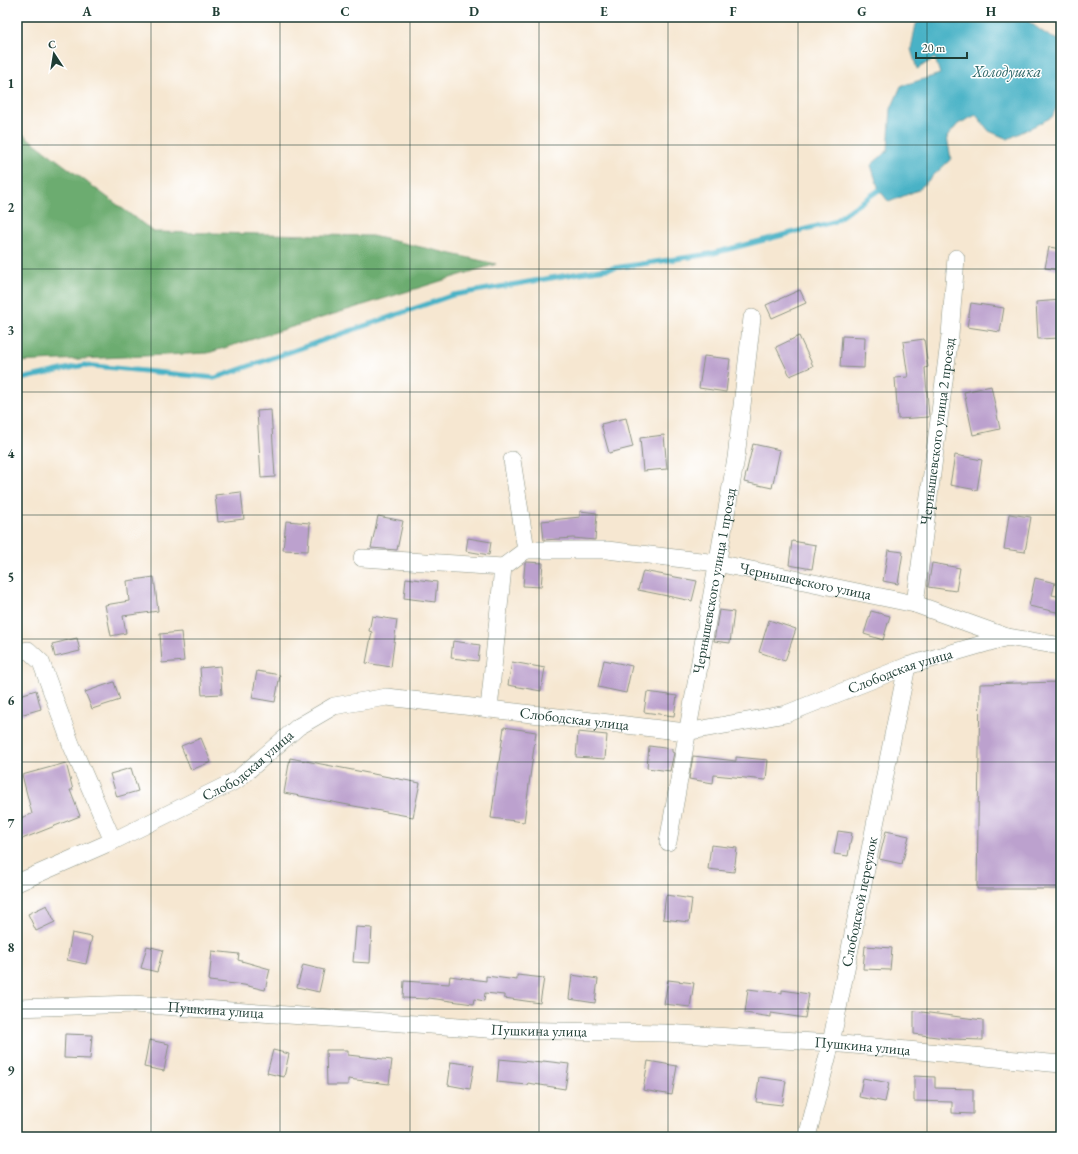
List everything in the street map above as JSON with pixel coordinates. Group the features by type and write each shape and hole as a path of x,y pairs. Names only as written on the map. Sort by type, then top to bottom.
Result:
{"street":[{"name":"Чернышевского улица 2 проезд","path":"915,604 950,335 956,258"},
{"name":"Чернышевского улица 1 проезд","path":"668,842 686,732 736,458 752,318"},
{"path":"362,558 503,567 526,550 512,460"},
{"name":"Чернышевского улица","path":"526,550 607,550 717,563 915,604 1007,637"},
{"path":"489,709 503,567"},
{"name":"Слободская улица","path":"17,882 113,841 237,780 298,727 334,706 387,697 686,732 786,714 907,666 1007,637 1061,646"},
{"path":"17,652 28,650 41,662 71,744 113,841"},
{"name":"Слободской переулок","path":"806,1137 831,1043 907,666"},
{"name":"Пушкина улица","path":"17,1008 133,1004 501,1030 665,1033 831,1043 1061,1064"}],"green space":[{"path":"17,130 154,232 372,236 496,264 208,353 17,362"}],"water":[{"name":"Холодушка","path":"924,17 1021,17 1051,37 1061,40 1061,98 1052,117 1008,139 989,131 976,115 958,124 947,137 951,159 918,190 889,202 879,190 871,165 888,150 891,109 901,86 940,74 935,58 917,69 911,49 916,24"}],"building":[{"path":"1049,247 1061,249 1061,270 1045,268"},
{"path":"800,290 806,303 772,318 766,305"},
{"path":"1061,300 1061,338 1038,339 1036,302"},
{"path":"971,303 1004,308 1000,332 967,327"},
{"path":"799,336 813,366 790,376 776,347"},
{"path":"842,336 865,337 864,368 840,367"},
{"path":"924,339 928,367 925,368 929,417 898,419 895,378 908,377 903,342"},
{"path":"704,356 730,359 726,392 699,388"},
{"path":"991,386 1000,429 973,435 964,392"},
{"path":"271,410 275,477 261,478 257,411"},
{"path":"626,418 633,447 609,453 601,424"},
{"path":"664,435 667,469 643,471 640,438"},
{"path":"753,444 780,450 772,488 744,482"},
{"path":"955,455 982,460 977,490 950,485"},
{"path":"241,492 244,519 218,522 215,495"},
{"path":"580,511 597,513 595,540 573,538 544,540 542,521 580,517"},
{"path":"1009,514 1031,517 1025,552 1004,549"},
{"path":"378,516 403,521 397,550 371,548"},
{"path":"286,521 310,523 308,551 283,550"},
{"path":"468,538 491,542 489,555 466,551"},
{"path":"792,541 816,545 812,569 789,565"},
{"path":"888,550 903,552 898,584 883,581"},
{"path":"525,563 543,563 541,587 523,586"},
{"path":"932,563 960,568 956,591 928,587"},
{"path":"643,571 697,581 692,601 638,590"},
{"path":"154,577 158,611 123,616 126,633 111,636 105,605 129,601 127,581"},
{"path":"406,578 437,582 435,602 404,598"},
{"path":"1035,578 1055,583 1052,595 1061,597 1061,613 1029,606"},
{"path":"719,610 734,612 730,643 714,641"},
{"path":"871,611 890,616 883,640 864,634"},
{"path":"372,616 397,620 391,667 366,663 372,632 369,631"},
{"path":"769,620 796,629 785,661 759,652"},
{"path":"181,632 184,661 162,663 160,634"},
{"path":"77,638 80,651 55,657 52,644"},
{"path":"453,641 480,645 478,661 451,658"},
{"path":"604,660 632,666 626,693 598,687"},
{"path":"512,662 545,668 541,691 508,685"},
{"path":"220,666 222,694 202,695 200,668"},
{"path":"257,671 280,675 275,702 252,698"},
{"path":"114,682 120,700 92,709 85,692"},
{"path":"1061,682 1061,889 977,889 980,684"},
{"path":"36,690 41,709 17,716 17,696"},
{"path":"647,692 677,696 674,716 644,712"},
{"path":"504,727 536,732 524,822 491,818"},
{"path":"578,732 607,735 605,759 576,757"},
{"path":"201,738 211,762 191,770 181,746"},
{"path":"649,746 672,749 672,752 674,753 670,771 647,768"},
{"path":"693,756 736,761 736,757 768,760 766,780 714,775 713,783 689,779"},
{"path":"290,758 420,783 413,817 284,793"},
{"path":"66,763 73,790 70,790 80,816 17,841 17,819 32,814 22,775"},
{"path":"131,768 138,791 117,797 110,774"},
{"path":"838,831 852,833 848,856 834,854"},
{"path":"886,831 909,836 902,864 879,859"},
{"path":"711,845 737,848 734,872 708,869"},
{"path":"666,895 692,899 689,922 663,919"},
{"path":"47,905 55,922 36,931 28,914"},
{"path":"356,927 372,928 370,963 353,962"},
{"path":"72,933 92,937 86,964 67,960"},
{"path":"147,946 163,950 157,972 141,968"},
{"path":"865,946 892,948 890,970 863,969"},
{"path":"212,951 239,954 238,960 270,969 265,990 244,985 209,981"},
{"path":"303,965 324,970 319,992 297,987"},
{"path":"517,975 544,978 540,1003 504,998 504,995 485,993 484,1001 474,999 473,1004 429,998 403,998 404,981 449,984 450,976 486,981 486,976 517,980"},
{"path":"572,975 598,979 595,1003 569,999"},
{"path":"668,980 694,983 690,1007 664,1004"},
{"path":"748,989 782,993 782,990 809,994 805,1018 771,1013 771,1017 745,1013"},
{"path":"914,1011 983,1020 983,1040 952,1039 914,1034"},
{"path":"65,1034 92,1035 90,1059 64,1058"},
{"path":"149,1040 169,1044 164,1071 144,1067"},
{"path":"273,1050 289,1054 284,1077 267,1073"},
{"path":"326,1050 348,1050 348,1055 392,1060 389,1084 348,1079 348,1085 327,1085"},
{"path":"499,1059 569,1064 565,1089 528,1083 527,1085 497,1082"},
{"path":"648,1061 677,1066 672,1095 643,1090"},
{"path":"451,1062 474,1065 470,1089 448,1085"},
{"path":"914,1076 935,1077 935,1088 973,1089 973,1114 952,1113 952,1102 914,1101"},
{"path":"759,1077 786,1081 782,1105 756,1102"},
{"path":"863,1078 889,1083 885,1102 859,1097"}],"waterway":[{"path":"17,380 84,365 215,378 453,295 586,272 710,254 833,222 879,190"}]}
